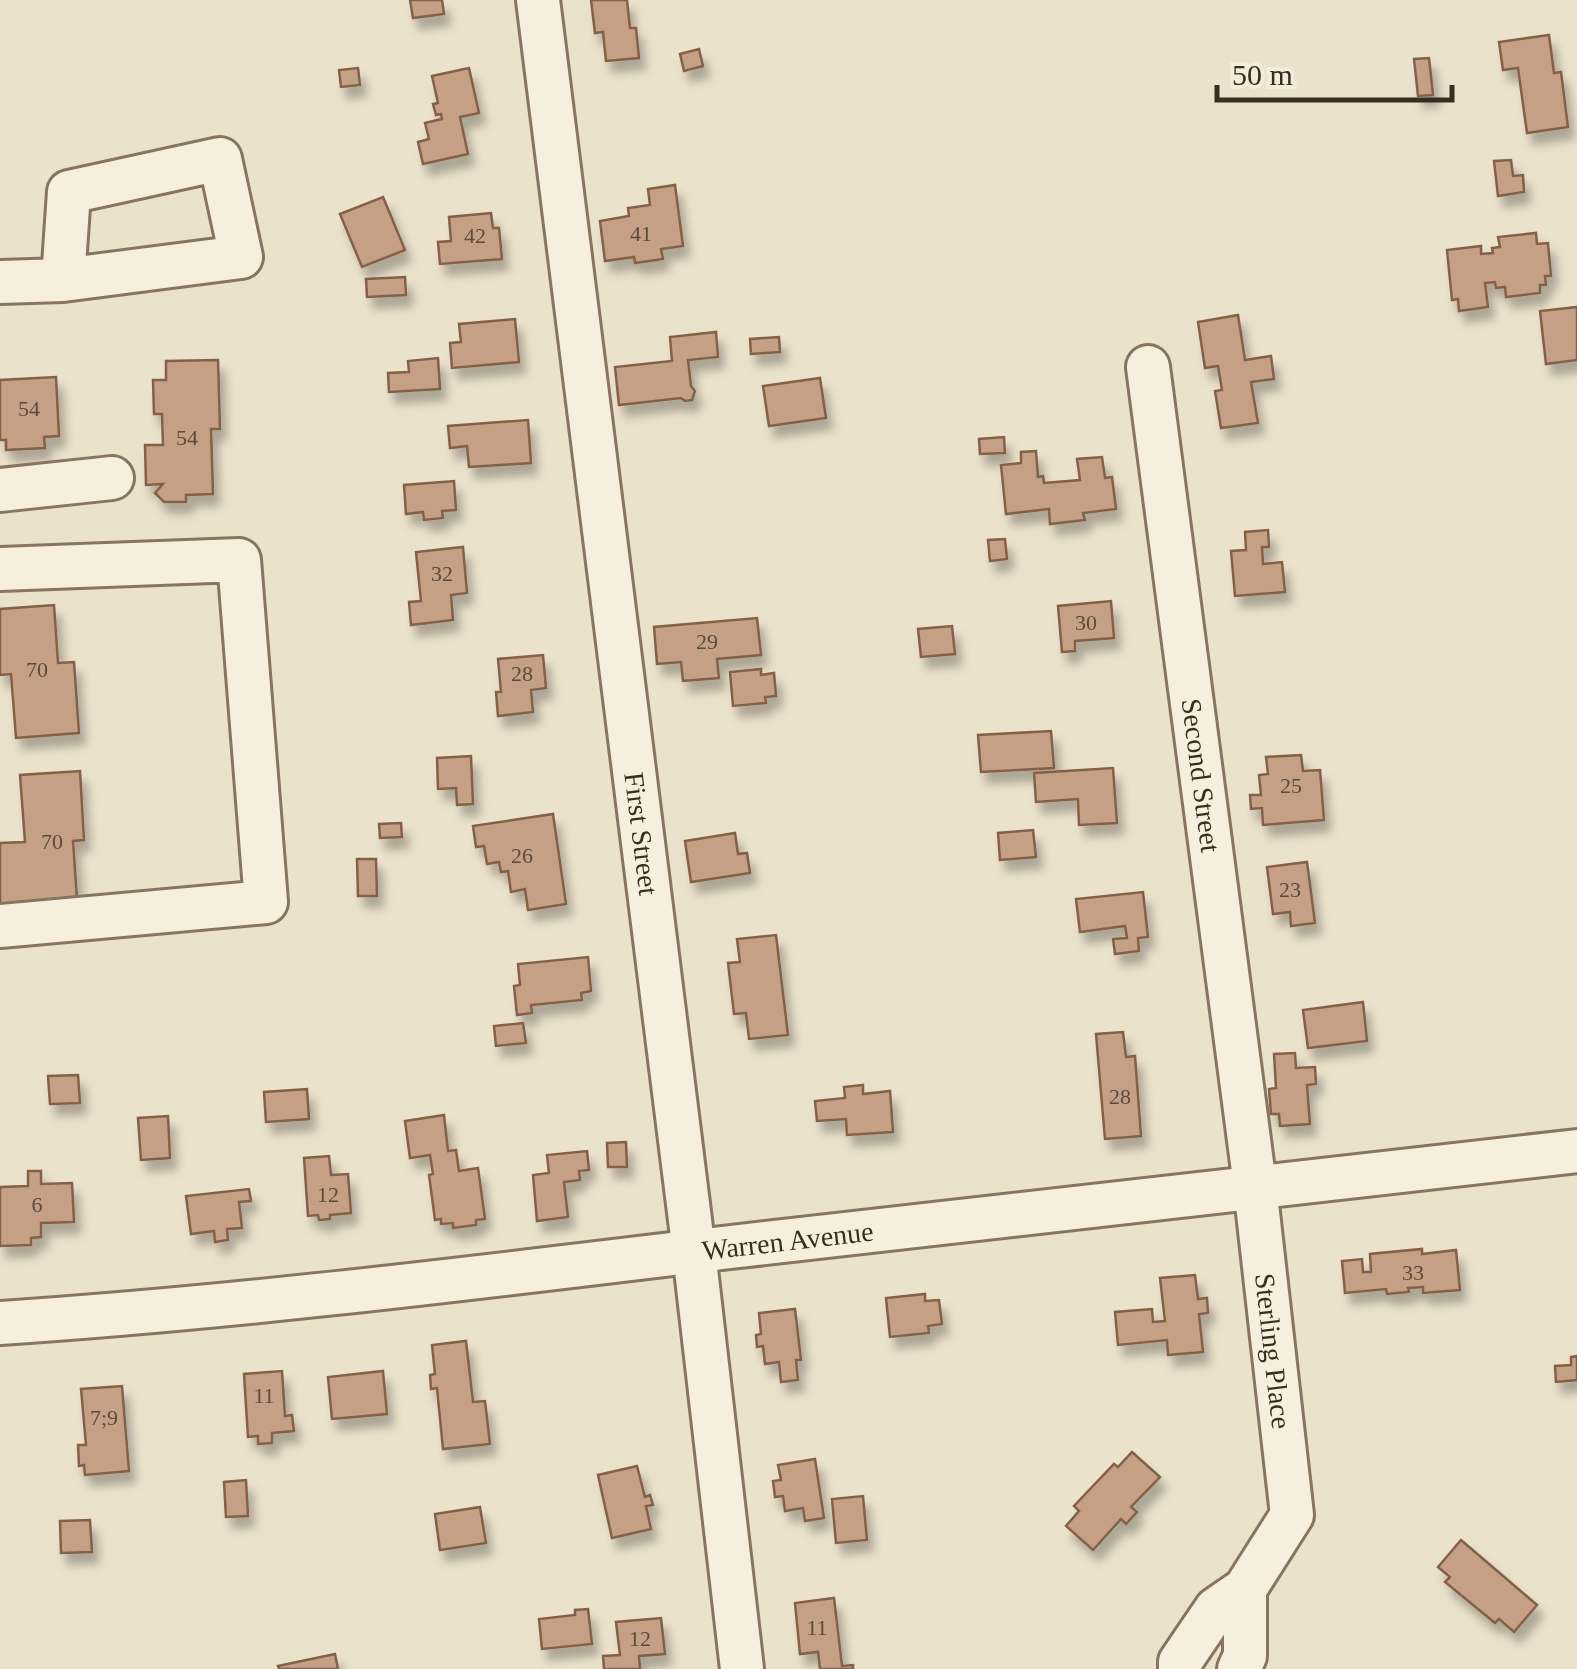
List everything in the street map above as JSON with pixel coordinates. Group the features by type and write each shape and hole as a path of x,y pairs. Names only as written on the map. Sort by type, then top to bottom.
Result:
{"street":[{"name":"First Street","path":"538,0 742,1669"},
{"path":"0,282 63,280"},
{"name":"Second Street","path":"1148,367 1254,1186"},
{"path":"0,490 112,478"},
{"path":"0,569 239,560 266,902 0,926"},
{"name":"Warren Avenue","path":"0,1323 465,1280 1577,1151"},
{"name":"Sterling Place","path":"1245,1589 1292,1515 1254,1186"},
{"path":"1180,1669 1180,1662 1216,1609 1245,1589"},
{"path":"1239,1669 1245,1656 1245,1589"}],"building":[{"path":"410,0 442,0 444,14 413,18"},
{"path":"591,0 627,0 630,28 636,28 639,58 606,61 603,32 595,33"},
{"path":"1549,35 1554,73 1561,72 1568,127 1527,133 1518,68 1503,70 1499,42"},
{"path":"699,49 703,66 684,71 680,54"},
{"path":"1429,58 1433,95 1418,96 1414,59"},
{"path":"358,68 360,85 341,87 339,70"},
{"path":"469,68 479,113 460,117 468,154 423,164 418,142 429,139 425,123 442,119 441,114 436,115 433,104 438,103 432,76"},
{"path":"1511,160 1513,176 1523,175 1524,192 1498,196 1494,161"},
{"path":"675,185 683,246 661,249 663,259 635,263 634,257 605,261 600,221 629,216 628,208 650,205 648,189"},
{"path":"383,197 405,250 362,267 340,214"},
{"path":"491,213 493,228 499,228 502,259 440,264 438,242 451,241 449,217"},
{"path":"1536,233 1537,244 1548,243 1551,276 1545,276 1546,285 1540,285 1540,293 1506,297 1505,287 1485,283 1488,307 1459,311 1458,299 1452,300 1447,250 1481,246 1481,254 1493,253 1492,248 1500,247 1498,237"},
{"path":"405,277 406,295 367,297 366,279"},
{"path":"1577,307 1577,360 1546,364 1540,311"},
{"path":"1238,315 1245,360 1271,356 1274,379 1251,382 1258,423 1221,428 1215,391 1222,390 1218,366 1205,368 1198,322"},
{"path":"515,319 519,362 452,368 450,343 461,342 459,324"},
{"path":"716,332 718,357 688,360 695,391 692,400 619,405 615,367 672,361 670,337"},
{"path":"779,337 780,352 751,354 750,339"},
{"path":"438,358 440,389 389,392 388,373 409,372 408,361"},
{"path":"218,360 220,429 211,429 213,494 186,495 186,502 164,502 155,493 163,484 146,485 145,445 163,445 162,414 154,414 153,380 166,380 166,361"},
{"path":"56,377 59,436 44,437 45,448 6,450 6,440 0,440 0,380"},
{"path":"820,378 826,418 769,426 763,386"},
{"path":"528,420 531,463 469,467 467,446 450,448 448,426"},
{"path":"1004,437 1005,453 980,454 979,439"},
{"path":"1036,451 1038,477 1043,476 1044,483 1080,480 1077,459 1102,457 1105,478 1112,477 1116,509 1083,513 1085,520 1050,524 1049,509 1006,514 1001,465 1021,463 1021,452"},
{"path":"454,481 456,510 442,511 443,518 424,520 423,512 406,514 404,485"},
{"path":"1268,530 1269,547 1262,547 1263,564 1282,562 1285,592 1235,596 1231,551 1246,550 1245,532"},
{"path":"1005,539 1007,559 990,561 988,540"},
{"path":"463,547 467,593 451,595 453,620 411,625 409,602 421,601 416,552"},
{"path":"1111,601 1114,638 1075,641 1075,651 1062,652 1058,606"},
{"path":"54,605 58,663 74,662 79,733 16,738 11,674 0,675 0,609"},
{"path":"757,618 761,655 717,659 719,678 683,681 681,662 657,664 654,627"},
{"path":"952,626 955,654 921,657 918,629"},
{"path":"543,655 546,688 531,690 533,712 498,716 498,659"},
{"path":"761,669 761,675 774,673 776,696 765,697 766,703 733,706 730,672"},
{"path":"1051,731 1054,768 981,772 978,735"},
{"path":"1301,755 1303,771 1320,770 1324,820 1263,825 1262,808 1251,809 1250,795 1261,795 1259,775 1268,774 1266,757"},
{"path":"471,756 473,804 457,805 456,788 438,789 437,758"},
{"path":"1113,768 1117,823 1079,825 1078,799 1036,802 1034,773"},
{"path":"80,771 84,840 73,841 77,899 0,904 0,843 25,842 20,775"},
{"path":"553,814 566,904 528,910 525,889 511,892 508,871 501,872 499,862 487,864 484,846 476,847 473,826"},
{"path":"401,823 402,837 380,838 379,824"},
{"path":"1033,830 1036,857 1000,860 998,833"},
{"path":"735,833 738,854 747,853 750,873 691,882 685,841"},
{"path":"357,859 376,859 377,896 358,896"},
{"path":"1307,862 1315,923 1291,926 1290,912 1273,914 1267,867"},
{"path":"1143,892 1148,937 1138,938 1139,951 1115,954 1113,939 1127,938 1125,926 1080,932 1076,899"},
{"path":"776,935 788,1035 749,1039 746,1013 734,1014 728,963 740,962 737,939"},
{"path":"588,957 591,991 581,993 582,1000 531,1005 532,1013 517,1015 514,986 520,985 518,964"},
{"path":"1363,1002 1367,1041 1308,1048 1303,1010"},
{"path":"523,1023 526,1043 496,1046 494,1026"},
{"path":"1123,1032 1126,1057 1135,1056 1141,1136 1105,1139 1096,1034"},
{"path":"1295,1053 1296,1068 1315,1067 1316,1084 1307,1085 1310,1124 1280,1126 1279,1114 1271,1114 1269,1089 1276,1088 1274,1054"},
{"path":"78,1075 80,1103 50,1104 48,1076"},
{"path":"863,1085 863,1094 890,1091 893,1132 847,1135 846,1119 817,1121 815,1101 845,1098 844,1087"},
{"path":"307,1089 309,1119 266,1122 264,1092"},
{"path":"444,1115 448,1151 456,1150 459,1171 478,1168 485,1219 476,1220 476,1225 453,1228 453,1223 435,1220 430,1155 410,1158 405,1121"},
{"path":"168,1116 170,1158 141,1160 138,1118"},
{"path":"626,1142 627,1167 608,1167 607,1143"},
{"path":"587,1151 589,1170 579,1171 580,1180 564,1182 568,1217 537,1221 533,1175 549,1173 547,1155"},
{"path":"329,1156 331,1175 348,1174 351,1213 319,1220 318,1215 308,1216 304,1158"},
{"path":"28,1171 41,1171 41,1184 72,1183 74,1222 41,1223 41,1237 31,1238 31,1245 0,1246 0,1187 28,1186"},
{"path":"249,1189 251,1201 239,1202 242,1228 227,1229 228,1240 215,1242 214,1231 191,1234 186,1196"},
{"path":"1422,1249 1422,1254 1456,1250 1460,1290 1423,1293 1423,1287 1387,1294 1386,1289 1345,1293 1342,1261 1362,1259 1363,1272 1371,1272 1370,1254"},
{"path":"1195,1275 1198,1299 1207,1298 1208,1313 1199,1314 1203,1352 1168,1355 1167,1340 1118,1345 1115,1312 1152,1309 1153,1322 1165,1321 1160,1278"},
{"path":"925,1294 925,1301 939,1300 942,1324 928,1326 929,1333 890,1337 886,1298"},
{"path":"795,1309 801,1360 796,1360 798,1380 781,1382 779,1362 765,1364 763,1346 757,1347 756,1335 761,1334 759,1313"},
{"path":"466,1341 473,1402 485,1401 490,1444 443,1449 437,1388 431,1389 430,1375 435,1374 432,1345"},
{"path":"1577,1356 1577,1380 1556,1382 1555,1366 1571,1365 1571,1357"},
{"path":"282,1371 285,1416 292,1415 294,1431 272,1433 272,1443 258,1444 258,1436 248,1437 244,1374"},
{"path":"383,1371 387,1414 332,1419 328,1377"},
{"path":"122,1386 129,1471 85,1475 84,1465 79,1466 78,1445 86,1445 81,1389"},
{"path":"1132,1452 1160,1477 1131,1507 1137,1512 1126,1524 1121,1519 1093,1550 1066,1526 1079,1511 1074,1506 1114,1464 1118,1467"},
{"path":"815,1459 824,1518 805,1521 803,1508 785,1511 783,1496 775,1497 773,1481 781,1480 778,1465"},
{"path":"637,1466 645,1497 650,1495 653,1505 646,1506 651,1529 612,1538 598,1475"},
{"path":"246,1480 248,1516 226,1517 224,1482"},
{"path":"863,1496 867,1540 836,1543 832,1499"},
{"path":"480,1507 486,1543 440,1550 435,1514"},
{"path":"90,1520 92,1552 61,1553 60,1521"},
{"path":"1461,1540 1537,1605 1514,1632 1499,1619 1495,1623 1445,1582 1450,1577 1438,1567"},
{"path":"834,1598 842,1666 853,1665 853,1669 820,1669 818,1652 800,1654 795,1603"},
{"path":"588,1609 592,1644 542,1649 539,1619 575,1615 575,1610"},
{"path":"661,1618 665,1654 639,1656 640,1669 604,1669 603,1656 620,1655 616,1622"},
{"path":"335,1654 338,1669 278,1666"}]}
